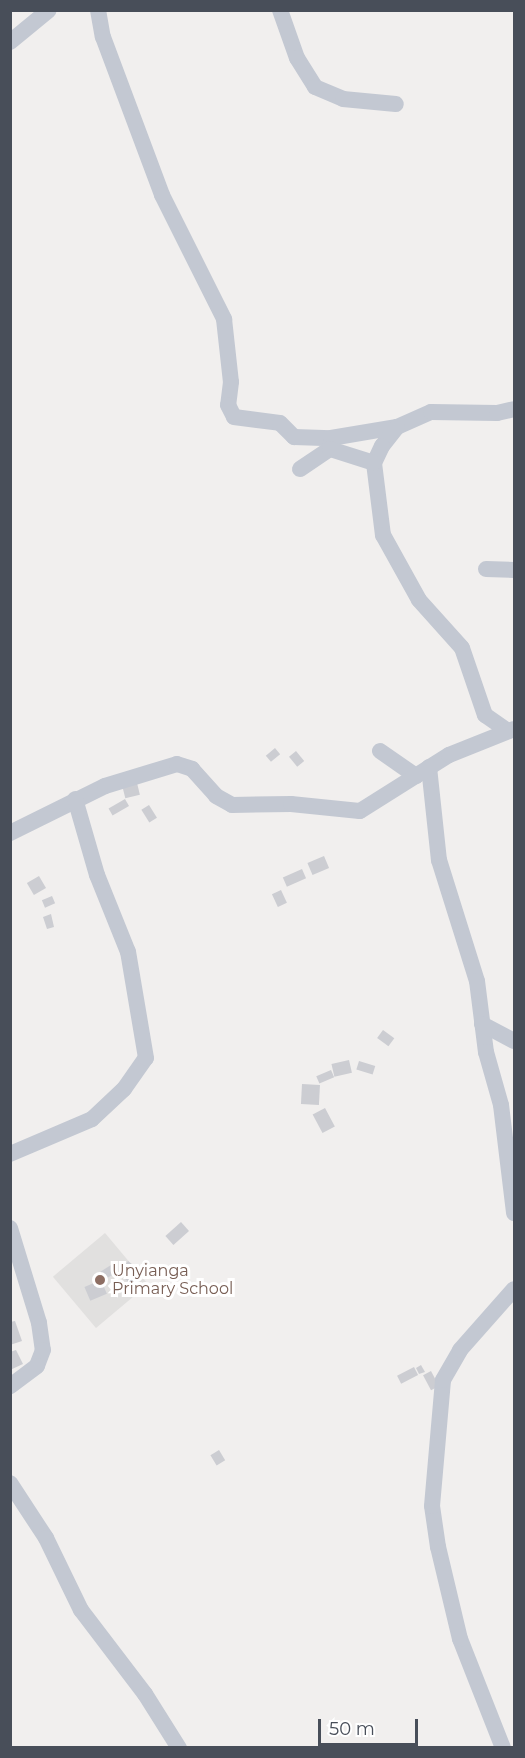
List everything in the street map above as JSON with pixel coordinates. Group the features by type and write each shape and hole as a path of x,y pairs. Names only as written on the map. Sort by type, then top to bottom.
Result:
{"street":[{"path":"10,42 49,10"},
{"path":"98,10 104,37 162,195 224,319 231,414 238,419 280,423 290,435 299,437 354,436 397,428 431,412 497,413 514,408"},
{"path":"279,10 304,74 315,87 343,99 396,104"},
{"path":"397,428 382,446 374,463 383,535 419,600 462,648 485,715 511,730"},
{"path":"300,469 330,449 374,463"},
{"path":"486,569 514,570"},
{"path":"10,833 75,799 129,776 177,764 192,769 216,796 232,805 291,804 352,812 376,803 422,771 461,749 511,730"},
{"path":"380,751 422,771"},
{"path":"422,771 439,860 474,968 483,1024 501,1105 514,1212"},
{"path":"10,1154 92,1119 124,1089 146,1058 128,952 97,875 75,799"},
{"path":"483,1024 514,1041"},
{"path":"10,1228 39,1323 43,1350 37,1366 10,1386"},
{"path":"503,1748 460,1639 438,1547 432,1506 443,1380 460,1350 514,1289"},
{"path":"10,1483 46,1538 81,1610 145,1694 179,1748"}],"shaded area":[{"name":"Unyianga Primary School","path":"105,1233 148,1284 96,1328 53,1277"}],"building":[{"path":"275,748 280,754 271,762 266,756"},
{"path":"296,751 304,761 297,767 289,757"},
{"path":"137,783 140,795 125,798 122,787"},
{"path":"125,799 129,806 113,815 109,808"},
{"path":"149,805 157,818 149,822 141,810"},
{"path":"324,856 329,868 313,875 307,863"},
{"path":"302,869 306,878 287,887 283,878"},
{"path":"39,876 46,888 34,895 27,883"},
{"path":"281,890 287,903 278,907 272,894"},
{"path":"52,896 55,903 45,908 42,900"},
{"path":"51,914 54,927 47,929 43,917"},
{"path":"383,1030 394,1038 388,1046 377,1038"},
{"path":"349,1060 352,1073 334,1077 331,1064"},
{"path":"359,1061 375,1066 373,1075 356,1070"},
{"path":"331,1070 334,1077 319,1084 316,1076"},
{"path":"302,1084 320,1085 319,1105 301,1104"},
{"path":"325,1108 335,1127 322,1133 313,1115"},
{"path":"181,1222 189,1231 173,1245 165,1236"},
{"path":"128,1261 141,1271 131,1283 118,1274"},
{"path":"111,1265 116,1273 105,1280 100,1272"},
{"path":"101,1280 107,1294 90,1301 84,1287"},
{"path":"15,1321 22,1341 10,1345 10,1322"},
{"path":"16,1350 23,1364 10,1370 10,1352"},
{"path":"421,1365 425,1372 419,1374 416,1368"},
{"path":"414,1367 418,1375 401,1384 397,1376"},
{"path":"431,1371 439,1386 431,1390 423,1375"},
{"path":"219,1450 225,1460 217,1465 210,1455"}],"place":[{"name":"Unyianga Primary School","path":"100,1280"}]}
